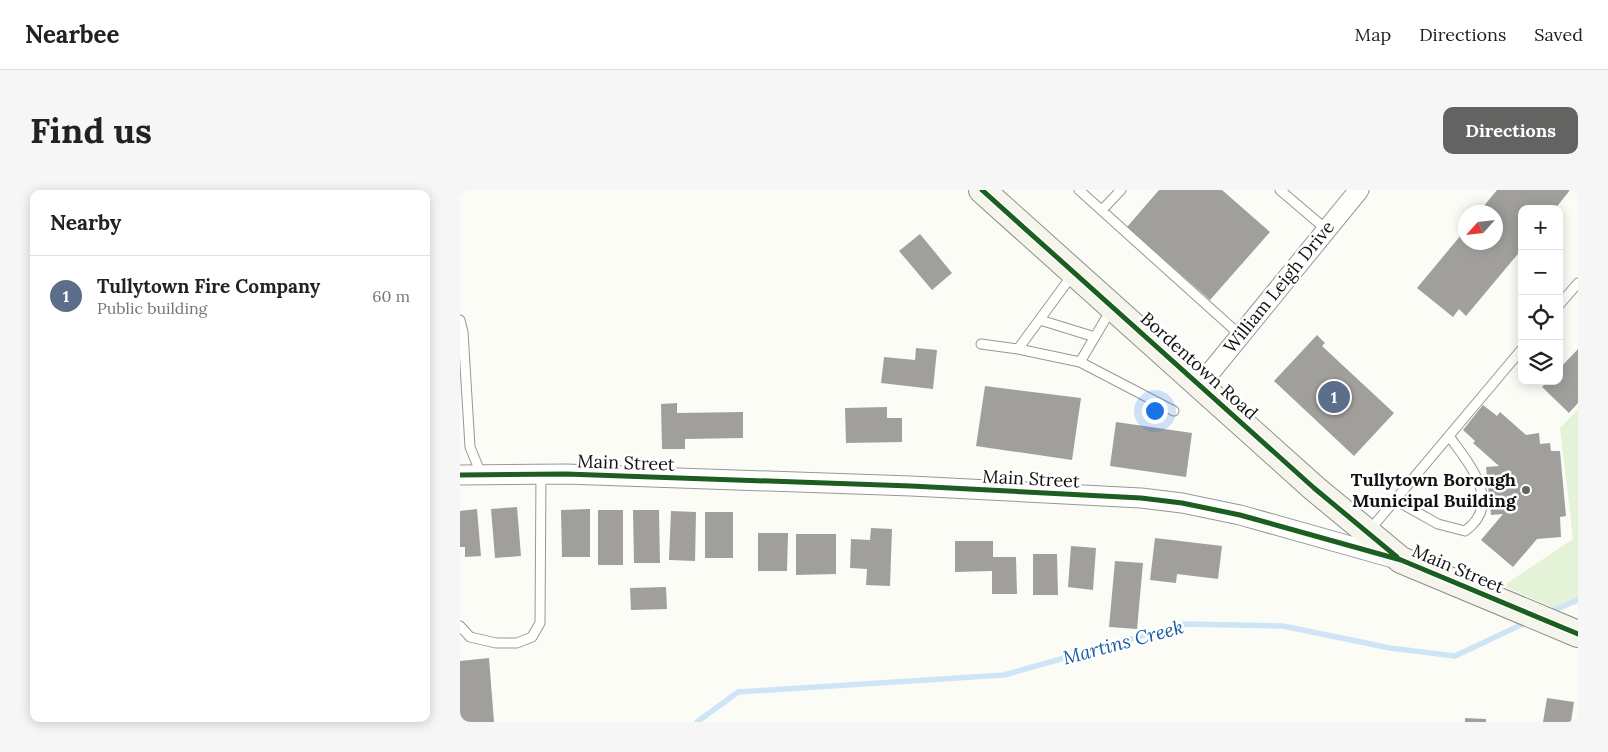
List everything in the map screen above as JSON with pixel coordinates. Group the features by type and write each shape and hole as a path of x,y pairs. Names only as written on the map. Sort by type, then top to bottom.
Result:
{"street":[{"name":"Bordentown Road","path":"982,190 1314,488 1363,540 1401,560"},
{"name":"William Leigh Drive","path":"1200,385 1360,190"},
{"name":"Main Street","path":"460,475 541,474 912,486 1141,498 1182,503 1363,540"},
{"name":"Main Street","path":"1401,560 1578,634"}],"lane":[{"path":"1079,190 1240,335"},
{"path":"1102,210 1121,190"},
{"path":"1280,190 1326,230"},
{"path":"1018,349 1074,274"},
{"path":"1563,300 1578,283"},
{"path":"1080,362 1112,307"},
{"path":"460,320 463,332 470,448 481,474"},
{"path":"1040,320 1095,337"},
{"path":"981,344 1018,349 1080,362 1174,411"},
{"path":"1363,540 1518,354"},
{"path":"1395,500 1438,524 1465,530 1476,523 1483,511 1481,488 1470,466 1448,436"},
{"path":"460,626 470,636 496,643 517,643 532,637 540,623 541,474"}],"green space":[{"path":"1578,409 1578,600 1556,609 1503,586 1573,539 1560,428"}],"building":[{"path":"1159,190 1222,190 1270,232 1210,300 1127,227"},
{"path":"1497,190 1570,190 1558,205 1518,205 1518,254 1466,316 1459,309 1453,317 1417,288 1458,239 1458,250 1503,250 1503,205 1485,205"},
{"path":"920,234 952,273 932,290 899,251"},
{"path":"1317,335 1325,343 1322,346 1394,413 1354,456 1274,381"},
{"path":"916,348 937,350 933,389 881,383 884,357 915,360"},
{"path":"1578,349 1578,403 1569,413 1542,387 1544,385 1563,385 1563,365"},
{"path":"985,386 1081,398 1072,460 976,446"},
{"path":"677,403 677,413 743,412 743,438 685,439 685,449 662,449 661,404"},
{"name":"Tullytown Borough Municipal Building","path":"1483,405 1497,416 1500,412 1526,435 1539,433 1540,444 1550,443 1551,451 1560,451 1566,516 1560,517 1561,537 1537,539 1513,567 1481,540 1503,514 1491,515 1486,467 1499,466 1473,443 1475,441 1463,430"},
{"path":"887,407 887,418 902,418 902,442 846,443 845,408"},
{"path":"1116,422 1192,433 1186,477 1110,466"},
{"path":"517,507 521,556 495,558 491,509"},
{"path":"477,509 481,556 465,557 465,547 460,547 460,511"},
{"path":"590,509 590,557 562,557 561,510"},
{"path":"598,510 623,510 623,565 598,565"},
{"path":"633,510 659,510 660,563 634,563"},
{"path":"671,511 696,512 695,561 669,560"},
{"path":"705,512 733,512 733,558 705,558"},
{"path":"871,528 892,529 890,586 866,585 867,569 850,568 851,539 870,540"},
{"path":"758,533 788,533 787,571 758,571"},
{"path":"796,534 836,534 836,574 796,575"},
{"path":"1155,538 1222,546 1218,579 1177,574 1176,583 1150,580"},
{"path":"955,541 993,541 993,557 1016,557 1017,594 992,594 992,571 955,572"},
{"path":"1071,546 1096,548 1093,590 1068,587"},
{"path":"1033,554 1057,554 1058,595 1033,595"},
{"path":"1115,561 1143,563 1137,629 1109,627"},
{"path":"666,587 667,609 631,610 630,588"},
{"path":"489,658 494,722 460,722 460,661"},
{"path":"1547,698 1574,702 1571,722 1543,722"},
{"path":"1465,718 1486,719 1486,722 1465,722"}],"waterway":[{"name":"Martins Creek","path":"1549,612 1578,600"},
{"name":"Martins Creek","path":"697,722 738,692 1004,675 1184,624 1283,626 1390,648 1455,656 1527,622"}],"cycle path":[{"path":"982,190 1314,488 1397,557"},
{"path":"460,475 566,474 911,486 1141,498 1182,503 1240,515 1401,560 1578,634"}],"place":[{"name":"Tullytown Fire Company","path":"1334,397"},
{"name":"Tullytown Borough Municipal Building","path":"1526,490"}]}
